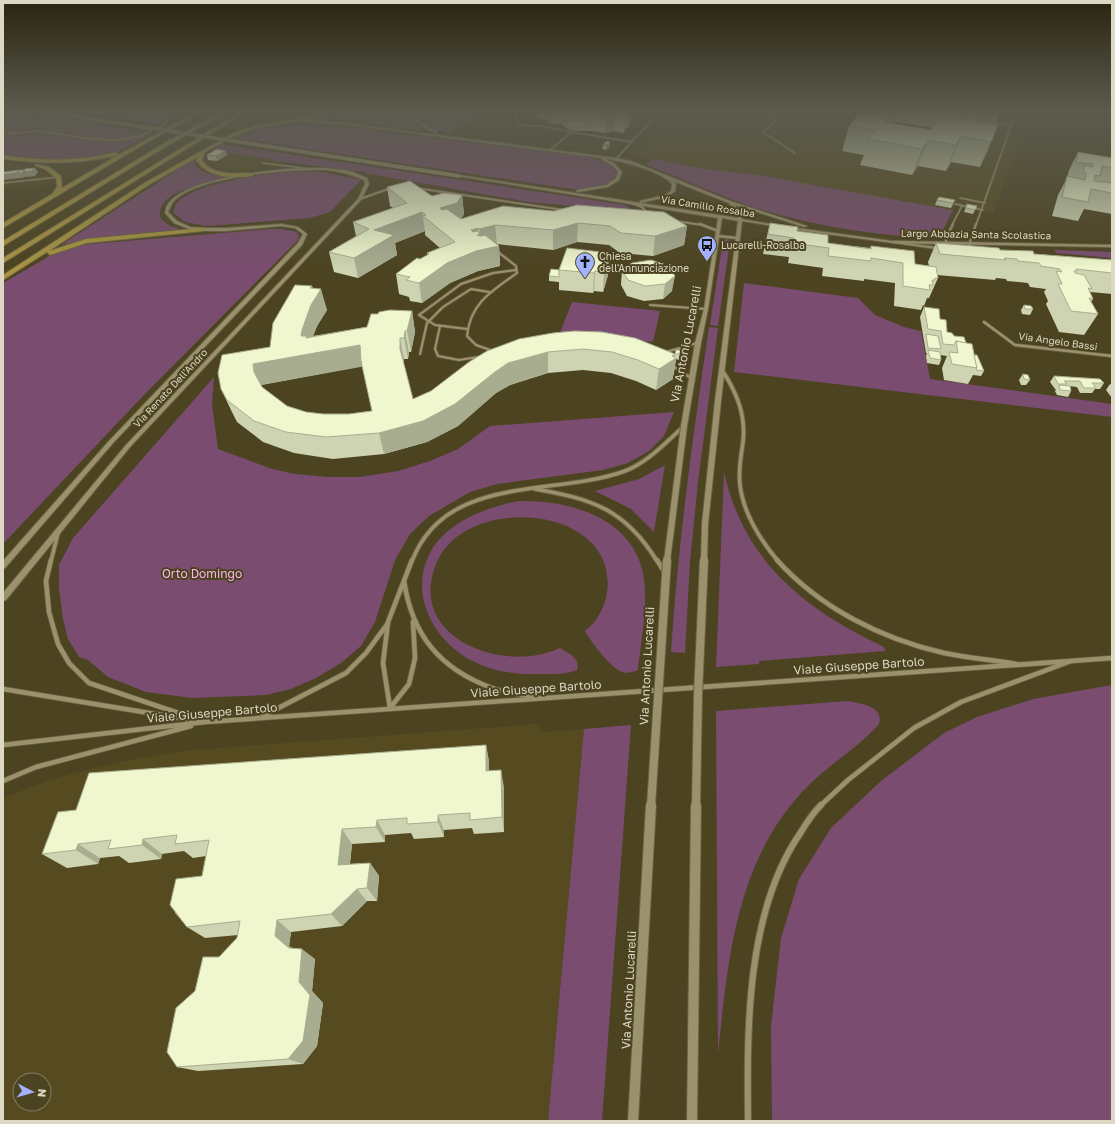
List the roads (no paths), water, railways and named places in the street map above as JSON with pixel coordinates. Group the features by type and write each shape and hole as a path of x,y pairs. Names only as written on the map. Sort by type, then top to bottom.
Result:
{"highway":[{"path":"35,164 47,168 59,177 60,187 55,194"},
{"path":"3,226 106,164"},
{"path":"3,244 133,164"},
{"path":"3,261 158,164"},
{"path":"3,278 148,183 180,164"},
{"path":"202,164 208,169 224,174 251,175"},
{"path":"29,262 51,252 86,241 202,230"}],"street":[{"name":"Via Camillo Rosalba","path":"384,164 720,217 893,242"},
{"path":"567,193 592,190 607,186 618,179 620,172 613,164"},
{"path":"636,164 729,202 825,232"},
{"path":"202,230 181,225 169,218 166,212 168,206 174,199 198,187 251,175 311,168 344,172 362,176 366,179 367,184 360,199"},
{"path":"628,202 652,200 666,196 673,191 674,184 669,177"},
{"path":"360,199 379,191 392,188"},
{"path":"412,188 539,208 568,211"},
{"name":"Via Renato Dell'Andro","path":"3,598 128,446 360,199"},
{"path":"628,202 642,207 654,217"},
{"path":"692,1121 698,695 705,524 740,220 740,215 736,208 729,202"},
{"name":"Via Antonio Lucarelli","path":"633,1121 665,573 688,396 706,309 720,217"},
{"path":"666,220 699,224 718,233 738,238"},
{"name":"Via Renato Dell'Andro","path":"3,566 110,442 300,244 305,234 296,227 277,225 202,230"},
{"name":"Largo Abbazia Santa Scolastica","path":"893,242 1112,246"},
{"name":"Largo Abbazia Santa Scolastica","path":"893,242 914,246 950,248"},
{"path":"1024,249 1025,244"},
{"name":"Via Angelo Bassi","path":"984,322 1015,345 1112,356"},
{"path":"722,369 731,384 744,425 740,468 741,490 748,513 758,534 774,556 795,578 832,608 870,628 900,640 933,651 1024,665"},
{"path":"390,708 383,663 388,622 417,547 428,532 445,516 466,504 506,491 599,478 624,471 643,463 684,426"},
{"path":"531,488 579,497 593,502 619,516 639,535 665,573"},
{"path":"59,530 46,581 49,612 58,644 69,663 89,683 205,722"},
{"path":"390,708 409,684 415,658 413,621 407,602 404,579"},
{"path":"413,621 425,640 443,659 465,674 492,688 544,698"},
{"path":"260,718 346,673 366,652 388,622"},
{"name":"Viale Giuseppe Bartolo","path":"3,745 205,722 1112,658"},
{"path":"748,1121 747,1044 754,962 767,903 792,846 815,811 848,780 914,728 961,702 1071,661"},
{"path":"3,689 205,722"},
{"path":"3,781 36,767 205,722"}],"lane":[{"path":"277,164 311,168"},
{"path":"969,250 968,247 983,210 997,164"},
{"path":"3,183 59,177"},
{"path":"960,198 985,203"},
{"path":"955,204 983,210"},
{"path":"950,248 944,243 962,206"},
{"path":"495,250 516,266 517,273 489,292 467,324 467,336 476,346 500,352"},
{"path":"412,315 419,315 461,284 493,273 516,270"},
{"path":"420,354 427,323 442,307 471,289 489,292"},
{"path":"650,304 706,309"},
{"path":"419,315 427,323 467,329"},
{"path":"440,326 435,349 438,356 459,360 478,357 492,351"},
{"path":"661,353 674,351 698,343"},
{"path":"670,364 691,378"}],"place":[{"name":"Lucarelli-Rosalba","path":"707,262"},
{"name":"Chiesa dell'Annunciazione","path":"585,279"}],"park label":[{"name":"Orto Domingo","path":"202,574"}]}
